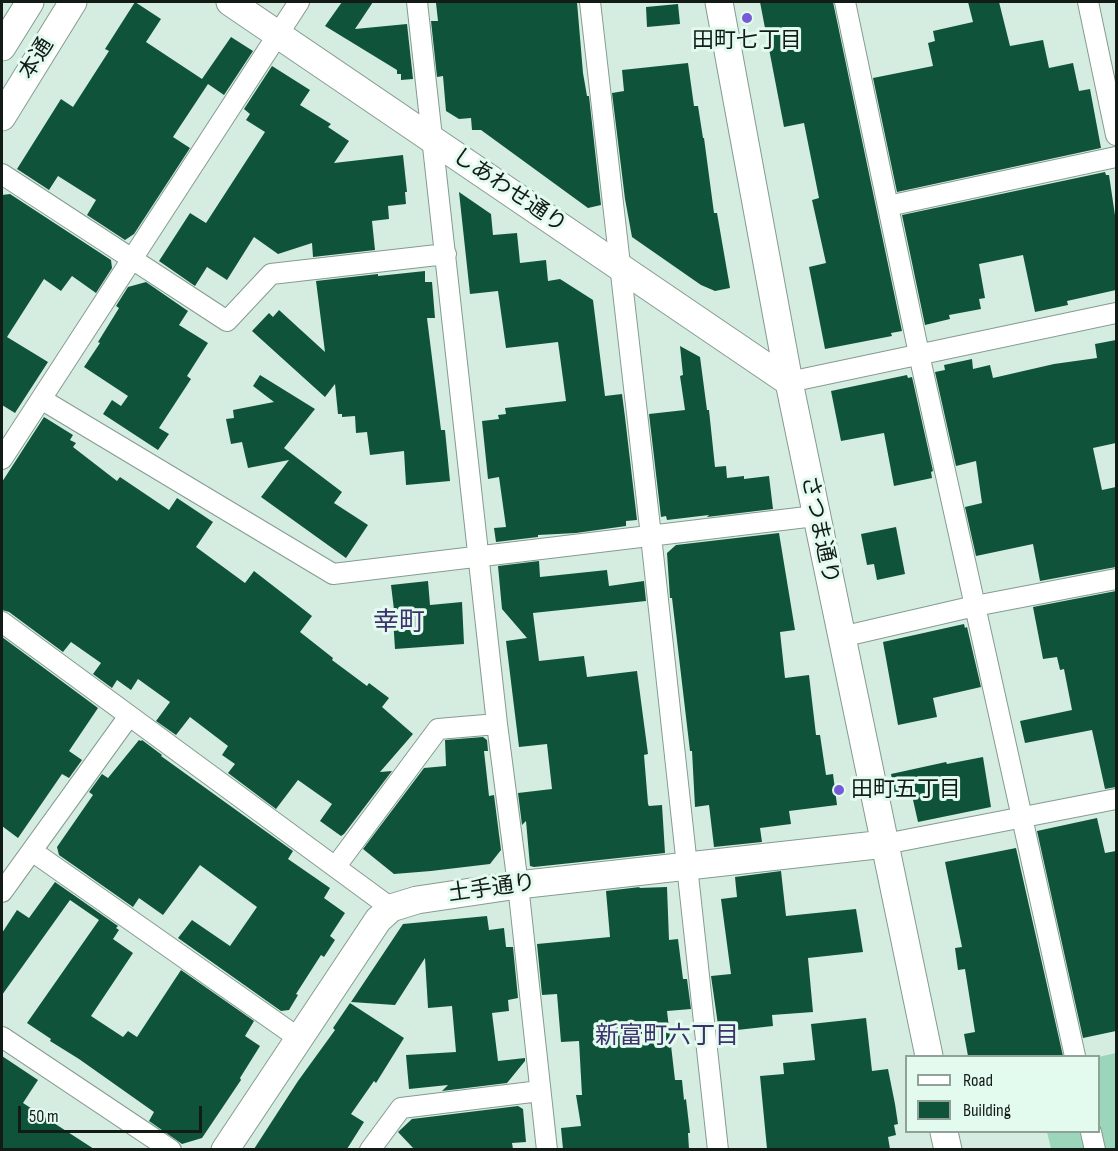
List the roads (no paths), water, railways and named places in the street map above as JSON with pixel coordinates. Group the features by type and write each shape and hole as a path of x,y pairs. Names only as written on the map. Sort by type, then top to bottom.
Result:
{"street":[{"name":"本通","path":"2,47 30,2"},
{"name":"本通","path":"2,117 73,2"},
{"name":"しあわせ通り","path":"230,2 789,382"},
{"path":"2,459 299,2"},
{"path":"417,2 497,724 518,885 547,1149"},
{"path":"590,2 718,1149"},
{"name":"さつま通り","path":"719,2 815,516 929,1055"},
{"path":"844,2 919,354 1075,1055"},
{"path":"1088,2 1113,99 1116,135"},
{"path":"888,206 1116,157"},
{"path":"2,174 227,321 271,274 446,254"},
{"path":"789,382 1116,313"},
{"path":"41,399 333,574 815,516"},
{"path":"841,637 975,606 1116,579"},
{"path":"2,622 391,908 378,920 225,1149"},
{"path":"2,892 129,716"},
{"path":"336,866 438,729 497,724"},
{"path":"885,844 1023,819 1116,799"},
{"name":"土手通り","path":"391,908 417,900 518,885 885,844"},
{"path":"32,851 300,1039"},
{"path":"2,1037 171,1149"},
{"path":"370,1149 401,1108 540,1091"},
{"path":"944,1133 948,1149"},
{"path":"1091,1133 1095,1149"}],"place":[{"name":"田町七丁目","path":"747,18"},
{"name":"田町五丁目","path":"839,790"}],"district":[{"name":"幸町","path":"399,623"},
{"name":"新富町六丁目","path":"667,1037"}]}
